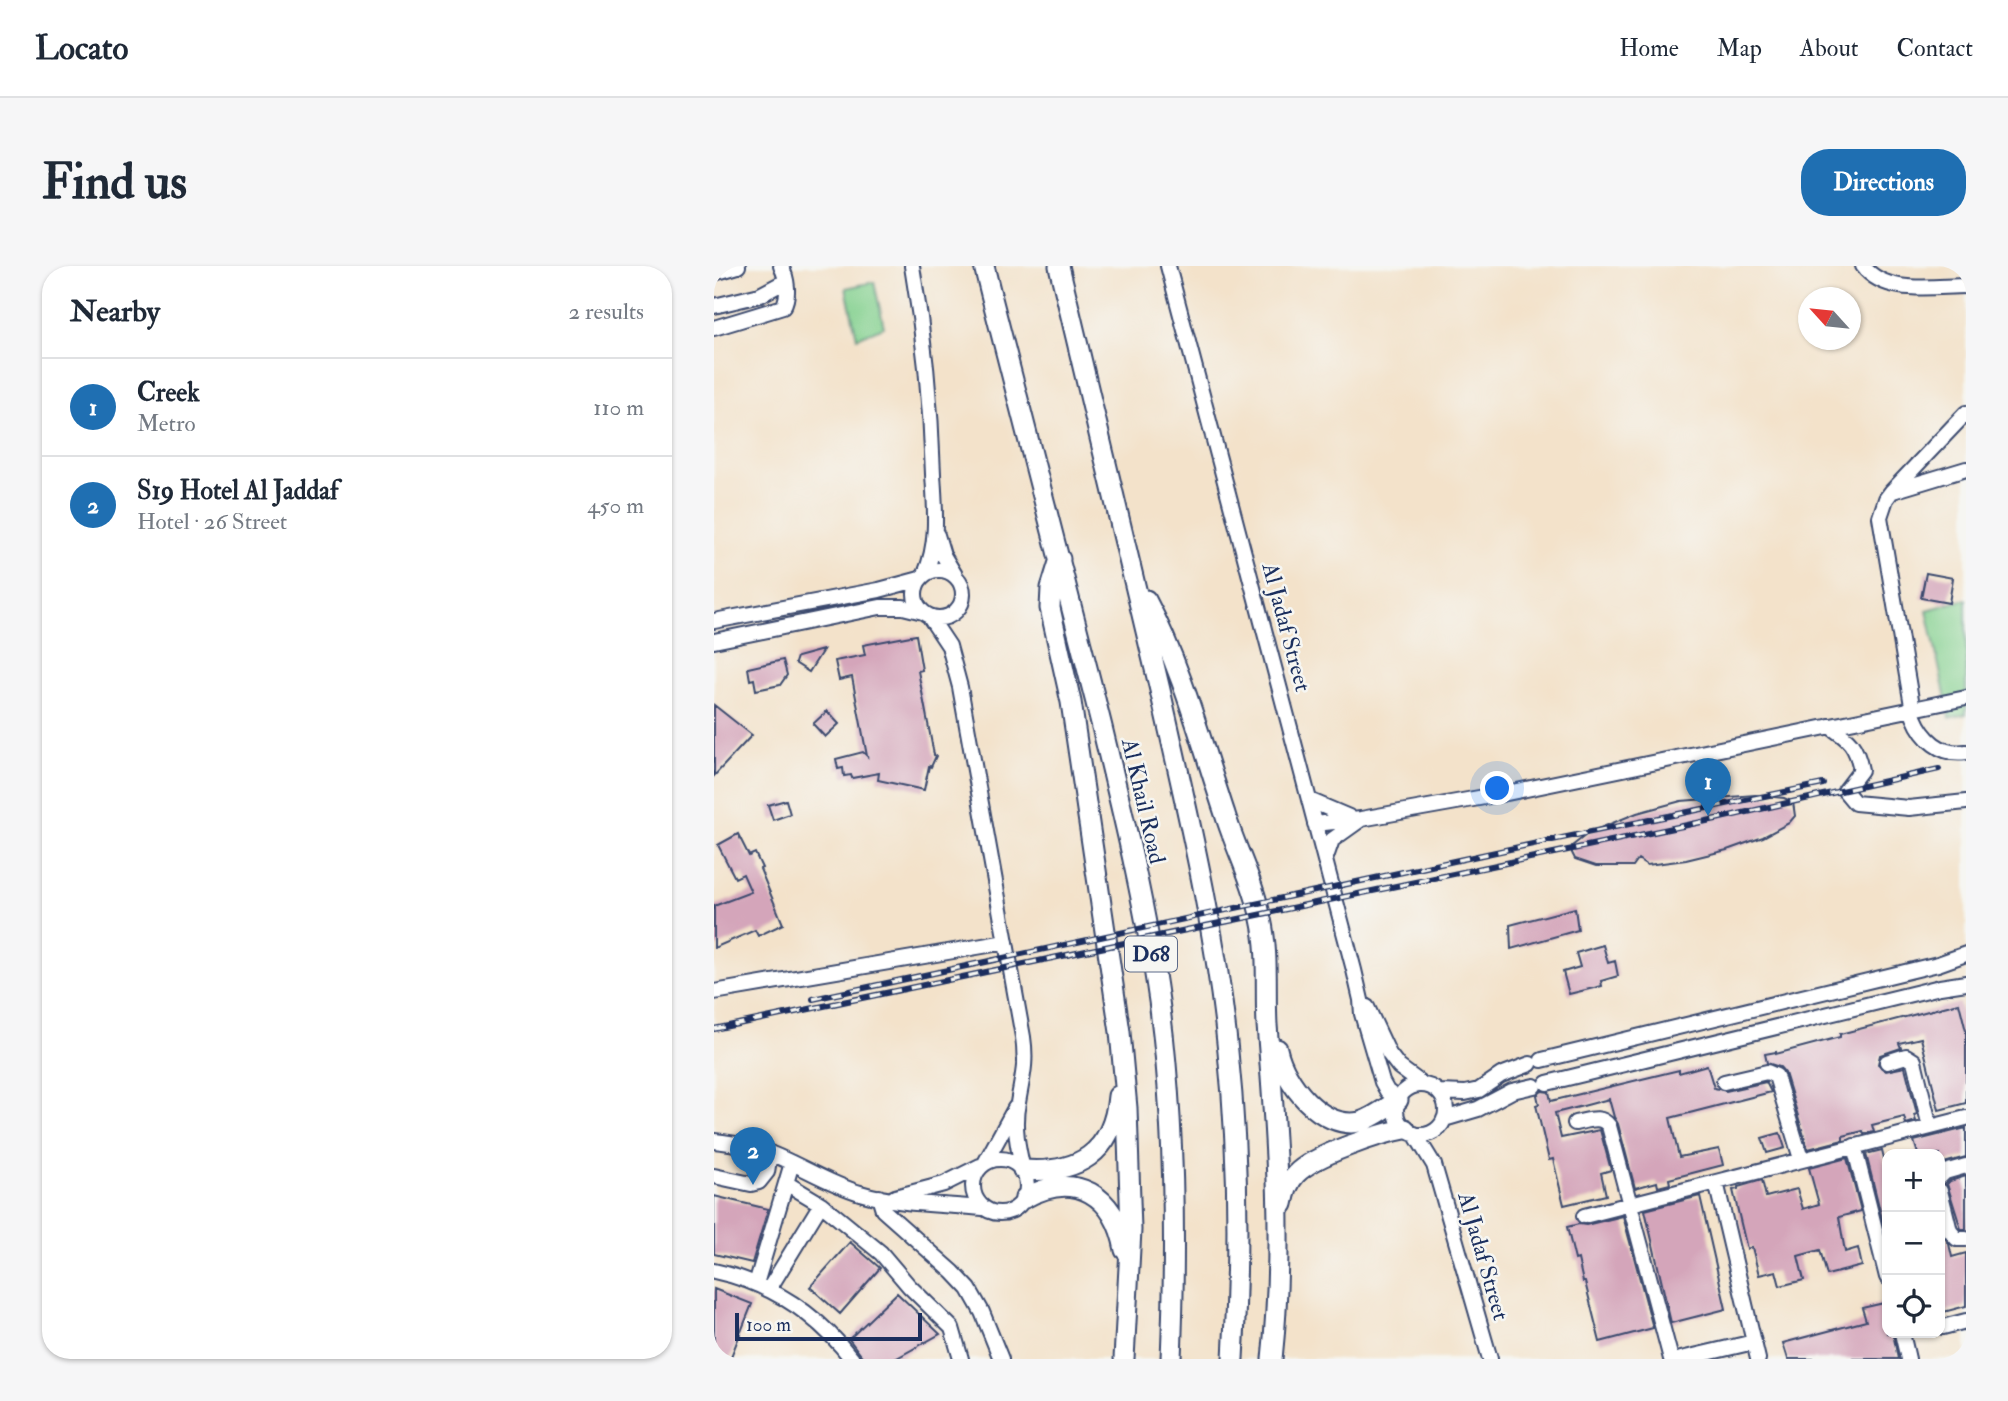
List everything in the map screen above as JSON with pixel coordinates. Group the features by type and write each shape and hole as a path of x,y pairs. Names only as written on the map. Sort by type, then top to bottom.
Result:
{"highway":[{"name":"Al Khail Road","path":"984,266 1060,558 1126,827 1144,912 1159,1001 1169,1090 1175,1270 1171,1359"},
{"name":"Al Khail Road","path":"1059,266 1134,578 1202,879 1220,986 1235,1147 1237,1215 1233,1359"},
{"path":"1060,558 1051,589 1050,608 1069,691 1120,1032 1130,1165 1131,1230 1124,1359"},
{"path":"1134,578 1169,648 1226,818 1252,884 1265,938 1267,1018 1280,1223 1272,1359"},
{"path":"1267,978 1281,1063 1291,1084 1307,1101 1327,1115 1351,1122 1370,1118 1398,1100"},
{"path":"1023,1170 1060,1170 1083,1160 1102,1143 1116,1114 1120,1032"},
{"path":"1280,1223 1288,1187 1303,1168 1371,1137 1410,1131"},
{"path":"1025,1198 1042,1189 1062,1185 1084,1189 1101,1200 1114,1216 1122,1234 1129,1286"}],"street":[{"path":"714,274 738,266"},
{"path":"714,328 778,310 786,302 786,281 781,266"},
{"path":"912,266 927,373 936,532 943,555 960,582 963,597 956,611 953,658"},
{"name":"Al Jadaf Street","path":"1168,266 1382,1082 1387,1091 1398,1100 1397,1118 1410,1131 1434,1165 1490,1359"},
{"path":"1863,266 1881,282 1898,287 1966,286"},
{"path":"714,306 760,295 786,281"},
{"path":"1966,413 1892,491 1882,508 1880,526 1913,709 1919,729 1927,739 1949,751 1966,752"},
{"path":"1892,491 1966,469"},
{"path":"936,532 923,577 915,593 919,606 943,635 961,687 1025,1054 1022,1088 1017,1104 973,1182 973,1192 983,1208"},
{"path":"714,621 879,590 940,570 955,575"},
{"path":"714,641 880,607 903,607 938,618 956,611"},
{"path":"1316,829 1507,793 1966,698"},
{"path":"1829,726 1847,738 1858,752 1861,770 1845,791 1855,803 1909,808 1966,802"},
{"path":"1309,800 1336,813 1361,819"},
{"path":"1325,860 1332,840 1361,819"},
{"path":"714,992 1006,942"},
{"path":"1434,1165 1445,1105 1439,1092 1475,1091 1502,1075 1536,1062 1938,964 1966,954"},
{"path":"1410,1131 1427,1134 1440,1124 1478,1109 1512,1091 1926,990 1966,983"},
{"name":"Al Jadaf Street","path":"1361,1000 1369,1010 1394,1061 1422,1084 1439,1092"},
{"path":"1887,1062 1906,1056 1912,1059 1930,1127"},
{"path":"1724,1082 1767,1072 1776,1076 1801,1160"},
{"path":"1398,1100 1405,1090 1422,1084"},
{"path":"714,1141 743,1145 770,1153 841,1186 881,1198 983,1208 1001,1214 1019,1206 1025,1198 1027,1179 1017,1137 1017,1104"},
{"path":"1575,1123 1598,1118 1606,1122 1671,1359"},
{"path":"1584,1216 1966,1118"},
{"path":"1854,1146 1886,1275"},
{"path":"714,1176 751,1184 759,1182 767,1172 770,1153"},
{"path":"881,1198 924,1191 1001,1158 1023,1170"},
{"path":"763,1287 792,1163"},
{"path":"1945,1172 1966,1166"},
{"path":"1716,1182 1758,1359"},
{"path":"786,1183 821,1204 881,1253 909,1286 952,1328 961,1359"},
{"path":"881,1198 883,1210 969,1289 1002,1359"},
{"path":"763,1287 821,1204"},
{"path":"1945,1211 1951,1234 1957,1239 1966,1239"},
{"path":"714,1271 763,1287 814,1318 852,1359"},
{"path":"1945,1326 1966,1321"},
{"path":"1903,1338 1908,1359"},
{"path":"1681,1359 1754,1342"}],"green space":[{"path":"874,282 884,327 857,338 846,288"},
{"path":"1966,599 1966,714 1950,718 1927,610"}],"building":[{"path":"1926,573 1953,578 1949,603 1921,598"},
{"path":"916,635 922,670 918,671 936,756 931,767 929,766 924,790 878,780 879,773 852,778 851,775 844,776 843,768 838,769 836,759 863,752 867,756 852,677 839,680 835,661 865,655 863,645"},
{"path":"823,650 809,672 795,663 797,657"},
{"path":"783,660 787,675 780,685 756,690 754,679 750,680 748,668"},
{"path":"714,705 752,735 714,776"},
{"path":"827,711 839,724 825,737 813,724"},
{"path":"1755,795 1784,798 1793,802 1795,816 1789,823 1763,837 1727,850 1686,860 1647,865 1638,859 1633,866 1596,866 1575,859 1572,853 1572,846 1590,832 1637,813 1681,801"},
{"path":"786,800 790,814 773,820 768,805"},
{"path":"738,834 749,856 755,853 783,924 758,936 755,930 714,948 714,906 751,892 743,874 735,878 718,845"},
{"path":"1575,908 1578,930 1511,949 1510,925"},
{"path":"1603,945 1608,963 1615,961 1618,976 1601,981 1602,986 1569,994 1563,972 1580,967 1576,953"},
{"path":"1959,1003 1966,1031 1966,1103 1939,1110 1921,1038 1899,1043 1901,1048 1880,1055 1878,1064 1886,1071 1905,1067 1917,1114 1914,1115 1916,1121 1906,1124 1904,1117 1872,1125 1874,1132 1864,1134 1863,1131 1843,1136 1843,1140 1808,1149 1785,1073 1780,1067 1767,1063 1765,1054 1776,1054"},
{"path":"1707,1065 1714,1088 1726,1091 1766,1082 1771,1092 1670,1118 1679,1157 1719,1149 1723,1165 1669,1179 1670,1184 1658,1187 1657,1182 1635,1188 1609,1099 1555,1113 1561,1138 1600,1130 1611,1170 1601,1173 1606,1195 1564,1205 1553,1159 1549,1160 1536,1105 1539,1104 1537,1095 1542,1091 1549,1092 1551,1101"},
{"path":"1966,1128 1966,1157 1945,1163 1945,1149 1916,1149 1914,1141"},
{"path":"1780,1133 1785,1148 1767,1153 1762,1138"},
{"path":"1882,1150 1882,1219 1866,1154"},
{"path":"1847,1158 1861,1211 1839,1217 1845,1252 1858,1248 1862,1266 1827,1275 1820,1250 1798,1256 1804,1280 1780,1286 1776,1271 1759,1275 1752,1247 1747,1249 1733,1190 1762,1180 1766,1197 1797,1189 1803,1209 1819,1204 1809,1168"},
{"path":"1966,1176 1966,1229 1961,1229 1947,1184"},
{"path":"714,1196 768,1209 752,1263 714,1254"},
{"path":"1700,1196 1726,1309 1671,1323 1645,1210"},
{"path":"1623,1216 1653,1328 1600,1342 1585,1282 1578,1259 1575,1260 1567,1227"},
{"path":"1945,1238 1952,1257 1966,1253 1966,1306 1945,1312"},
{"path":"850,1242 880,1268 840,1314 810,1287"},
{"path":"714,1289 752,1304 730,1359 714,1359"},
{"path":"897,1293 940,1334 895,1359 864,1359 849,1339"},
{"path":"1882,1303 1882,1338 1894,1338 1898,1359 1788,1359 1783,1343 1866,1321 1862,1308"}],"railway":[{"path":"714,1029 1716,819 1939,769"},
{"path":"813,999 1823,784"}],"place":[{"name":"Creek","path":"1708,816"},
{"name":"S19 Hotel Al Jaddaf","path":"753,1185"}]}
